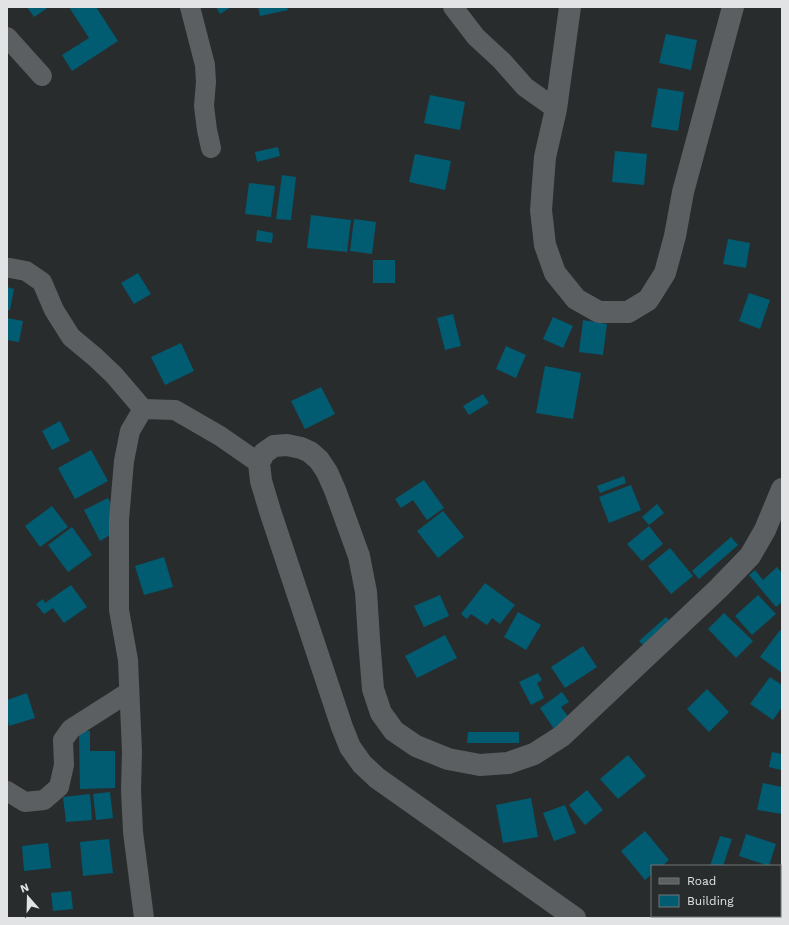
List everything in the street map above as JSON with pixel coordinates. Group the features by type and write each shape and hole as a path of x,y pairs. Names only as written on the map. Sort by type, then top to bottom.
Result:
{"street":[{"path":"190,7 205,65 206,82 204,106 211,148"},
{"path":"453,7 476,37 502,61 525,87 556,109"},
{"path":"570,7 556,109 545,157 541,210 546,245 555,272 576,299 599,312 628,312 648,300 665,273 675,236 685,184 733,7"},
{"path":"7,37 42,76"},
{"path":"7,268 26,271 42,282 54,310 71,337 114,375 143,409 175,410 220,436 259,463"},
{"path":"143,409 130,431 124,460 119,520 120,610 128,660 132,752 131,790 133,832 144,918"},
{"path":"575,918 377,778 362,764 350,747 270,511 261,481 259,463 264,453 274,446 287,445 301,448 310,452 319,460 327,472 335,490 359,556 366,592 373,689 381,713 394,732 416,746 448,759 480,765 508,763 534,754 562,736 719,588 750,556 766,530 782,489"},
{"path":"7,791 25,802 44,800 59,787 64,765 63,740 71,729 129,692"}],"building":[{"path":"27,7 49,7 34,17"},
{"path":"69,7 96,7 118,41 72,71 62,55 89,38"},
{"path":"216,7 231,7 220,14"},
{"path":"258,7 287,7 288,10 260,16"},
{"path":"666,34 697,40 691,70 659,63"},
{"path":"658,88 684,92 678,131 651,127"},
{"path":"430,95 465,102 460,130 424,123"},
{"path":"278,147 280,156 257,162 255,152"},
{"path":"615,151 647,154 644,185 612,182"},
{"path":"415,154 451,161 445,190 409,182"},
{"path":"282,175 296,177 291,220 276,219"},
{"path":"249,183 275,186 271,217 245,214"},
{"path":"311,215 351,220 347,252 307,248"},
{"path":"354,219 376,222 372,254 350,251"},
{"path":"257,230 273,233 272,243 256,241"},
{"path":"728,239 750,243 746,268 723,264"},
{"path":"373,260 395,260 395,283 373,283"},
{"path":"138,273 151,294 134,304 121,283"},
{"path":"7,287 14,289 10,310 7,310"},
{"path":"749,293 770,300 760,329 739,321"},
{"path":"453,314 461,346 445,350 437,318"},
{"path":"553,317 573,326 563,348 543,339"},
{"path":"7,318 23,321 19,342 7,340"},
{"path":"583,320 607,324 603,355 579,352"},
{"path":"181,343 194,371 165,385 151,357"},
{"path":"506,346 526,355 516,378 496,369"},
{"path":"545,366 581,373 573,419 536,413"},
{"path":"321,387 335,414 305,429 291,401"},
{"path":"483,394 489,403 469,415 463,406"},
{"path":"60,421 70,441 52,450 42,431"},
{"path":"91,450 108,481 75,499 58,468"},
{"path":"624,476 626,483 600,493 597,486"},
{"path":"424,480 444,508 427,520 413,500 401,508 395,499"},
{"path":"631,485 641,510 609,523 599,497"},
{"path":"108,498 117,516 109,520 115,532 100,541 84,510"},
{"path":"657,504 664,513 649,525 642,517"},
{"path":"52,506 68,527 40,547 25,526"},
{"path":"443,511 464,537 438,558 417,531"},
{"path":"649,526 663,544 642,561 627,544"},
{"path":"72,527 92,555 68,572 48,545"},
{"path":"731,537 738,545 699,579 692,571"},
{"path":"670,548 693,576 671,594 648,566"},
{"path":"164,557 173,587 144,595 135,566"},
{"path":"777,567 782,573 782,602 776,607 749,575 755,570 763,580"},
{"path":"485,583 515,605 500,624 492,618 487,625 471,614 467,619 461,614"},
{"path":"71,585 87,607 64,623 53,608 44,614 36,604 43,599 45,603"},
{"path":"440,595 449,616 424,627 414,606"},
{"path":"758,595 776,614 752,635 735,616"},
{"path":"518,612 541,625 526,650 504,637"},
{"path":"724,613 753,641 736,658 708,629"},
{"path":"666,617 672,623 645,647 639,641"},
{"path":"780,630 782,632 782,673 760,657"},
{"path":"445,635 457,658 417,678 405,656"},
{"path":"583,646 597,667 565,688 551,667"},
{"path":"538,673 542,680 537,683 544,698 531,705 519,682"},
{"path":"770,677 782,685 782,707 773,720 750,704"},
{"path":"707,689 729,712 709,732 687,709"},
{"path":"562,692 569,702 561,707 569,718 554,729 540,708"},
{"path":"27,693 35,718 9,726 7,718 7,700"},
{"path":"79,731 90,731 90,751 115,751 115,788 80,789"},
{"path":"468,732 519,732 519,743 467,743"},
{"path":"772,752 782,754 781,770 769,767"},
{"path":"628,755 646,776 618,799 600,779"},
{"path":"763,783 782,787 782,814 757,810"},
{"path":"587,790 603,810 585,825 569,805"},
{"path":"110,792 113,818 96,820 93,794"},
{"path":"90,794 92,820 66,822 63,797"},
{"path":"531,798 538,837 503,843 496,805"},
{"path":"565,805 576,833 554,841 543,813"},
{"path":"645,831 669,860 663,865 651,865 651,875 645,880 621,851"},
{"path":"746,834 776,844 769,865 739,856"},
{"path":"720,836 732,839 723,865 710,865"},
{"path":"109,839 113,873 83,876 80,842"},
{"path":"48,843 51,868 24,871 22,846"},
{"path":"71,891 73,909 53,911 51,893"},
{"path":"719,917 762,917 762,918"}]}
